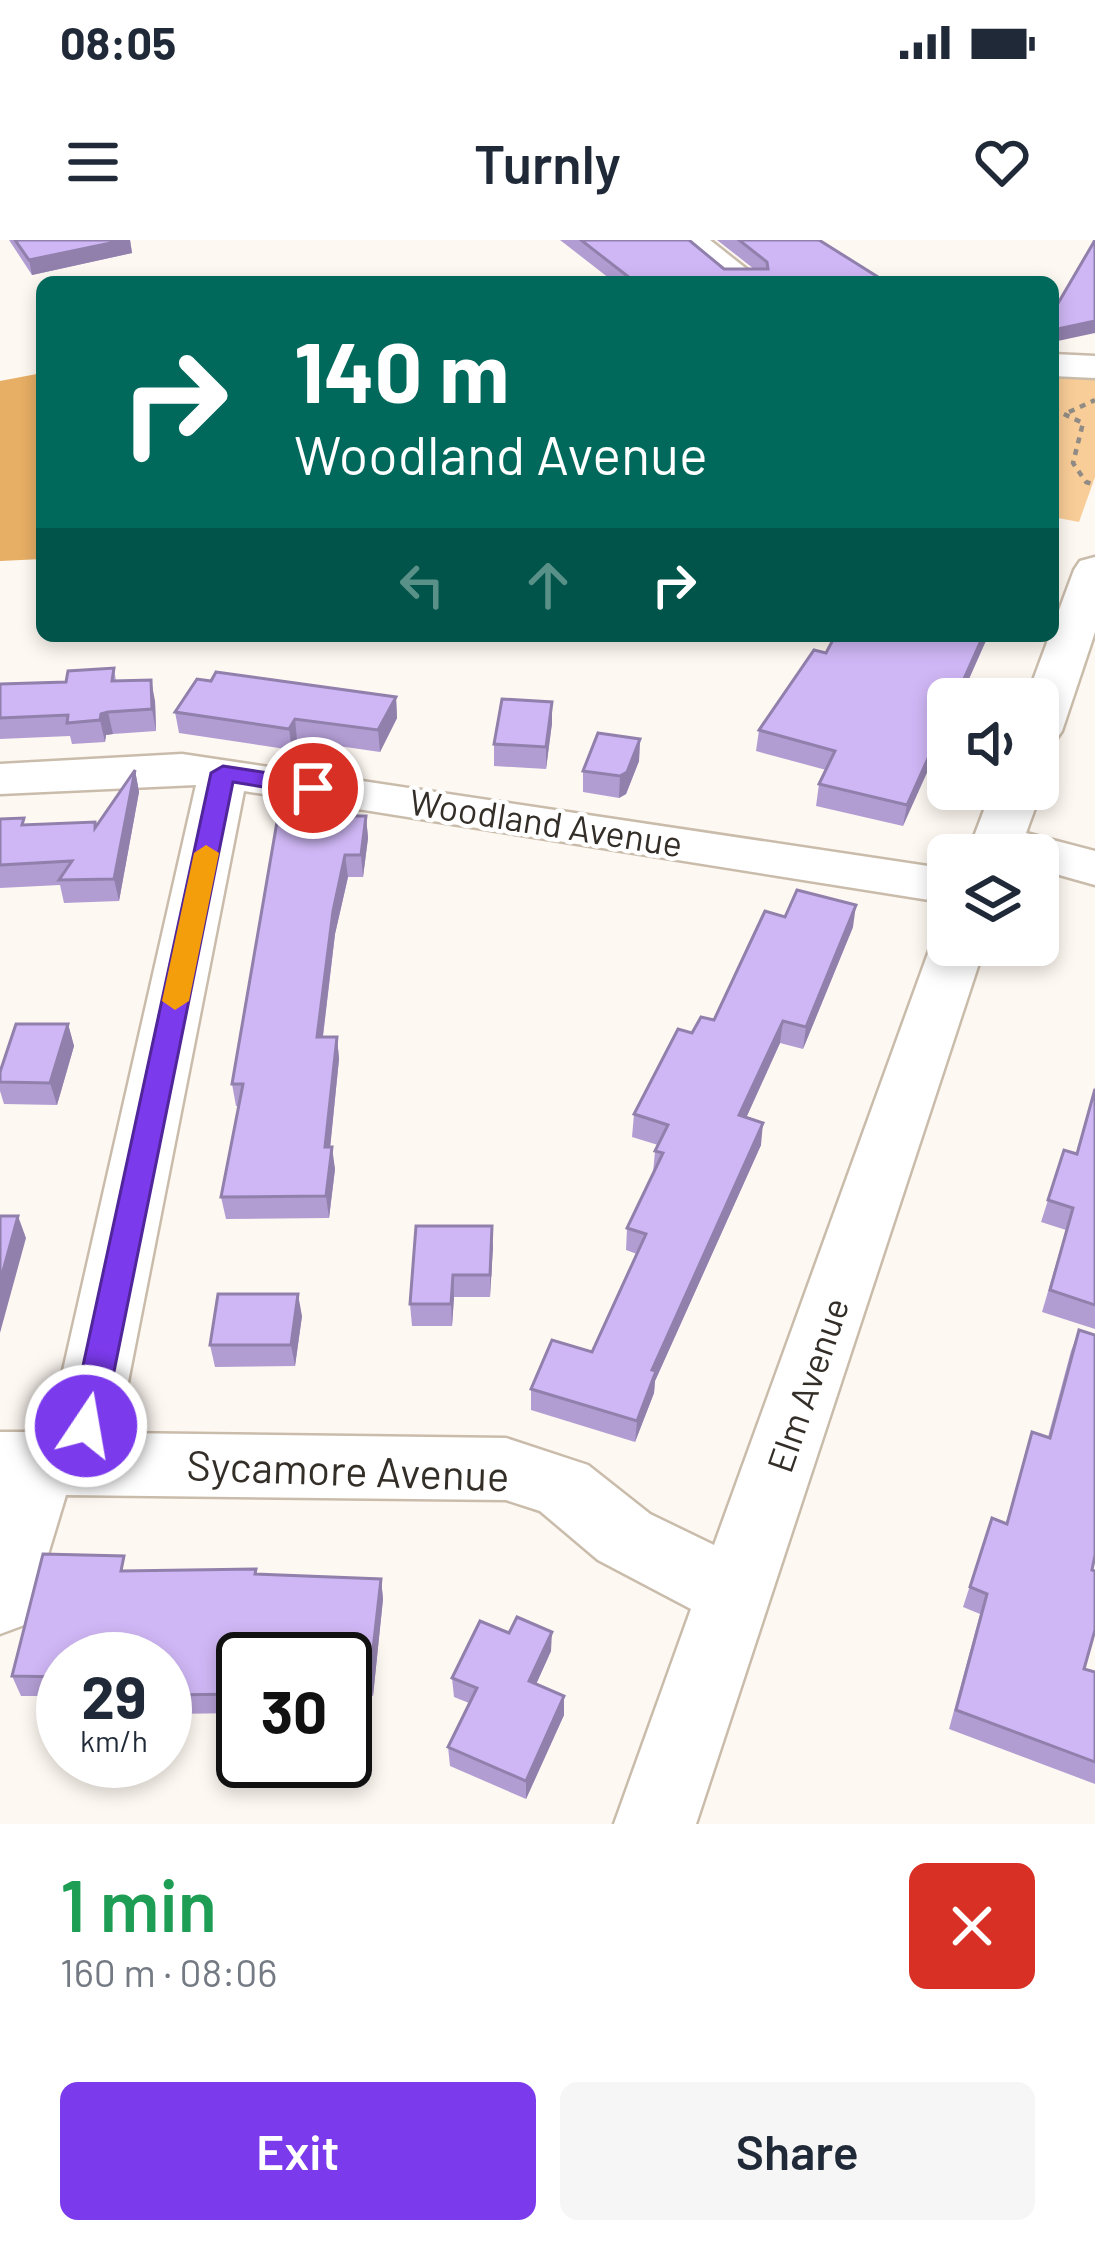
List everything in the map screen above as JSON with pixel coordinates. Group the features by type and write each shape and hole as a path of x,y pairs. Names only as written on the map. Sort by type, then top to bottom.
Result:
{"street":[{"path":"690,240 739,276"},
{"path":"1059,365 1095,368"},
{"path":"1057,678 1095,570"},
{"name":"Woodland Avenue","path":"0,779 182,770 223,773 927,883"},
{"path":"0,1599 223,773"},
{"path":"1059,861 1095,868"},
{"name":"Elm Avenue","path":"655,1824 951,966"},
{"name":"Sycamore Avenue","path":"39,1463 506,1469 563,1487 624,1537 736,1594"}],"path":[{"path":"1067,413 1095,400"},
{"path":"1059,411 1083,423 1073,463 1095,485"}],"shaded area":[{"path":"36,374 36,559 0,561 0,381"},
{"path":"1059,376 1095,378 1095,477 1079,522 1059,518"}],"building":[{"path":"15,240 125,240 29,260"},
{"path":"581,240 689,240 724,269 768,269 767,262 739,240 819,240 876,276 627,276"},
{"path":"1095,240 1095,321 1059,329 1059,302"},
{"path":"832,642 980,642 964,678 927,678 927,761 907,805 819,784 835,751 759,730 814,650 826,653"},
{"path":"114,668 112,681 151,680 152,709 108,712 100,720 67,723 68,715 0,718 0,684 66,682 68,671"},
{"path":"216,672 396,697 378,730 295,719 289,729 175,712 197,679 211,681"},
{"path":"502,699 552,702 546,747 494,744"},
{"path":"598,733 640,739 627,772 620,776 583,771"},
{"path":"135,770 114,879 59,880 72,861 0,865 0,819 24,818 22,825 95,822 95,828"},
{"path":"278,816 366,816 361,855 345,855 317,1037 337,1037 325,1147 332,1147 326,1196 221,1197 243,1084 232,1084"},
{"path":"797,890 856,905 806,1027 783,1021 739,1115 763,1123 652,1370 656,1371 637,1421 531,1389 552,1340 592,1352 646,1234 627,1228 663,1153 655,1151 668,1125 634,1114 678,1029 692,1033 701,1017 714,1020 765,911 785,917"},
{"path":"16,1024 68,1024 50,1083 0,1082"},
{"path":"1095,1089 1095,1305 1050,1290 1073,1208 1048,1200 1064,1150 1077,1154"},
{"path":"0,1216 18,1216 0,1282"},
{"path":"416,1226 492,1226 490,1275 453,1275 451,1304 410,1304"},
{"path":"218,1294 298,1294 291,1345 210,1345"},
{"path":"1079,1330 1095,1335 1095,1630 1084,1669 1095,1672 1095,1762 956,1710 987,1594 970,1587 992,1518 1007,1524 1032,1432 1050,1438"},
{"path":"43,1554 124,1556 121,1571 256,1569 255,1574 381,1579 372,1658 372,1632 216,1632 216,1694 192,1695 192,1632 36,1632 36,1676 12,1676"},
{"path":"517,1617 552,1632 529,1681 564,1696 526,1781 448,1747 477,1688 452,1678 480,1621 509,1633"}],"slow traffic":[{"path":"175,1001 206,853"}],"route":[{"path":"86,1426 223,773 313,788"}]}
